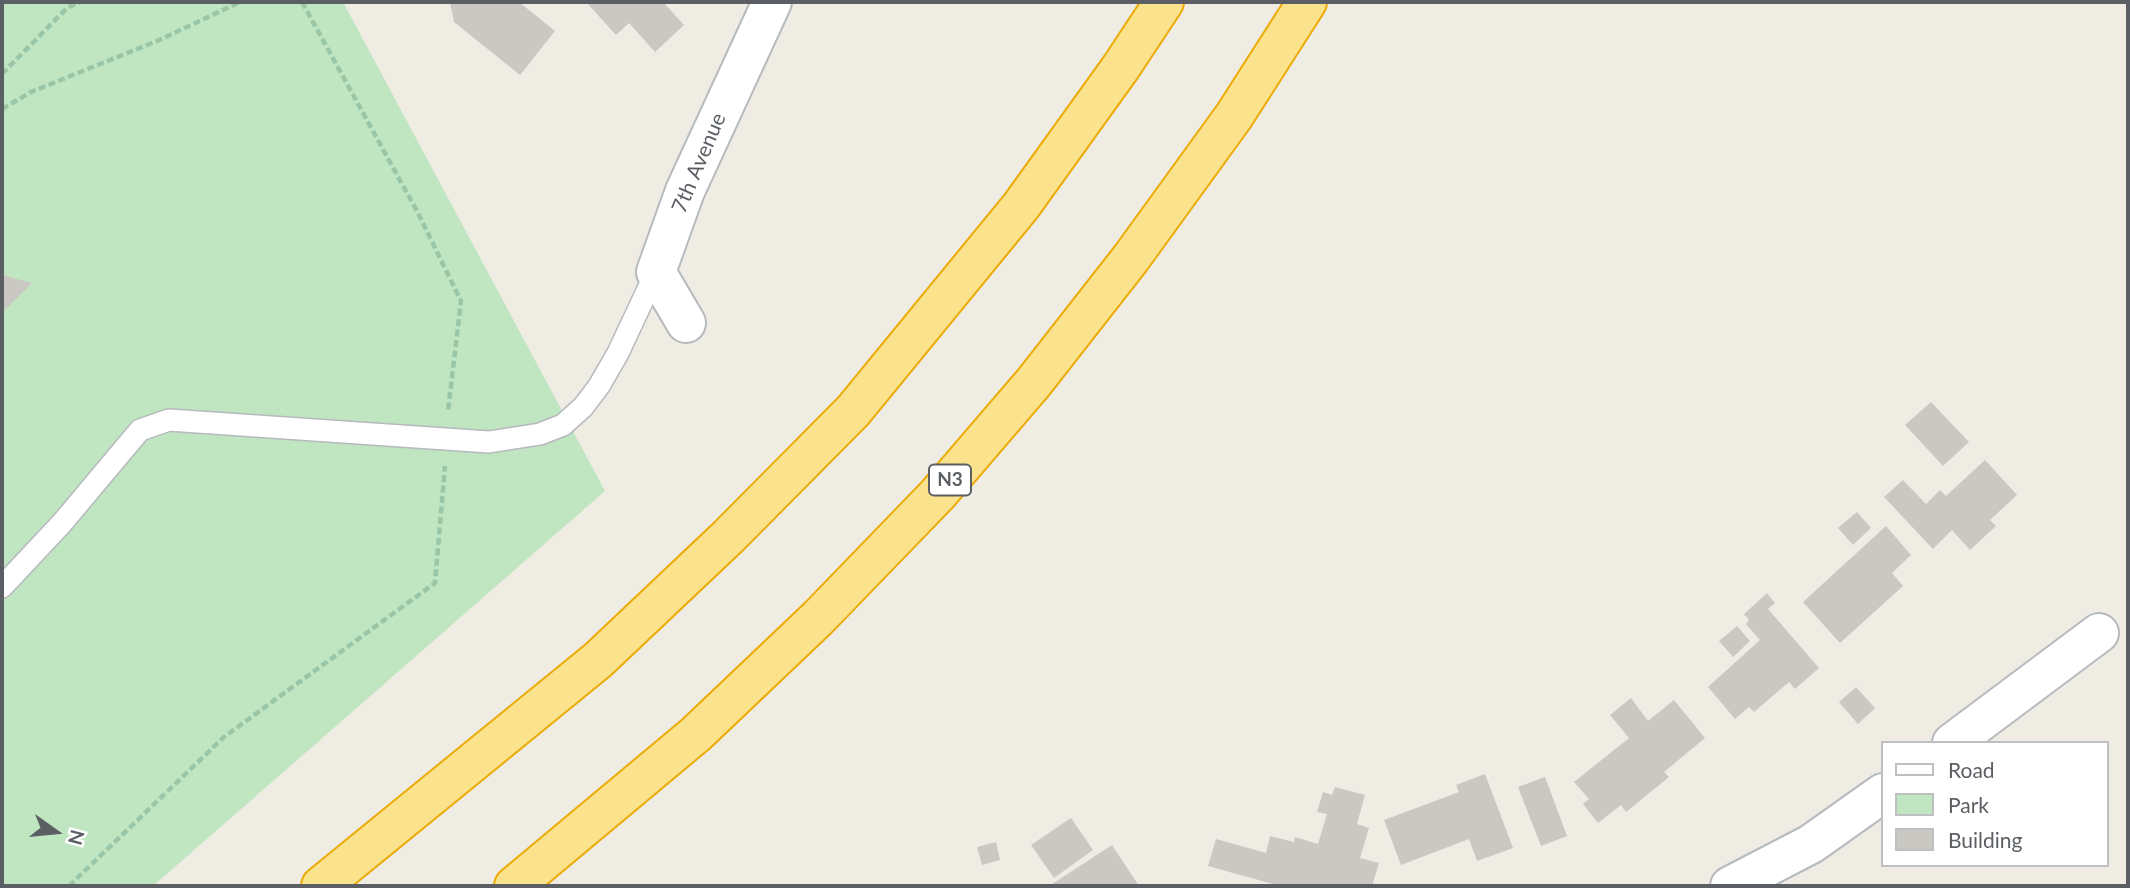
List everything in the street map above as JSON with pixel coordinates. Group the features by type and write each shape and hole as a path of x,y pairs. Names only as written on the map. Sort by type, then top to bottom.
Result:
{"highway":[{"path":"321,886 598,660 728,537 853,411 1021,206 1164,2"},
{"name":"N3","path":"514,886 696,734 818,618 937,495 1034,382 1132,258 1234,116 1307,2"}],"street":[{"name":"7th Avenue","path":"656,272 685,191 772,2"},
{"path":"656,272 686,323"},
{"path":"1955,741 2099,633"},
{"path":"1730,886 1811,844 1882,794"}],"lane":[{"path":"2,587 62,523 140,430 169,420 489,442 540,434 563,425 583,407 599,386 618,353 656,272"}],"path":[{"path":"2,74 67,8 80,2"},
{"path":"2,109 31,92 157,41 240,2"},
{"path":"69,886 224,737 435,583 461,301 418,213 302,2"}],"green space":[{"path":"2,2 343,2 605,491 153,886 2,886"}],"building":[{"path":"450,2 519,2 555,31 520,75 454,22"},
{"path":"586,2 663,2 684,25 655,52 629,23 616,35"},
{"path":"2,275 32,283 2,313"},
{"path":"1931,402 1969,442 1943,466 1905,425"},
{"path":"1985,460 2017,495 1990,520 1996,526 1970,550 1952,530 1933,549 1884,497 1903,480 1926,504 1940,490 1946,496"},
{"path":"1857,512 1871,528 1853,545 1838,528"},
{"path":"1886,526 1911,555 1892,573 1903,586 1840,643 1803,602"},
{"path":"1767,593 1775,603 1768,609 1819,668 1795,689 1789,682 1754,712 1749,707 1735,719 1708,687 1760,640 1746,624 1749,620 1744,614"},
{"path":"1737,626 1750,641 1733,657 1719,641"},
{"path":"1856,687 1875,708 1858,724 1839,702"},
{"path":"1631,698 1648,721 1674,700 1705,738 1664,772 1669,777 1626,812 1621,805 1598,823 1583,804 1589,799 1574,782 1629,738 1610,715"},
{"path":"1485,774 1513,848 1477,861 1469,839 1401,865 1384,820 1459,792 1456,785"},
{"path":"1545,777 1567,836 1541,846 1518,787"},
{"path":"1335,787 1365,795 1357,824 1369,828 1360,858 1379,863 1372,886 1280,886 1208,866 1216,839 1266,853 1270,836 1294,842 1295,837 1318,844 1327,814 1317,812 1323,792 1332,795"},
{"path":"1071,818 1093,850 1054,878 1031,845"},
{"path":"996,842 1000,860 982,865 977,847"},
{"path":"1112,845 1139,886 1049,886"}]}
